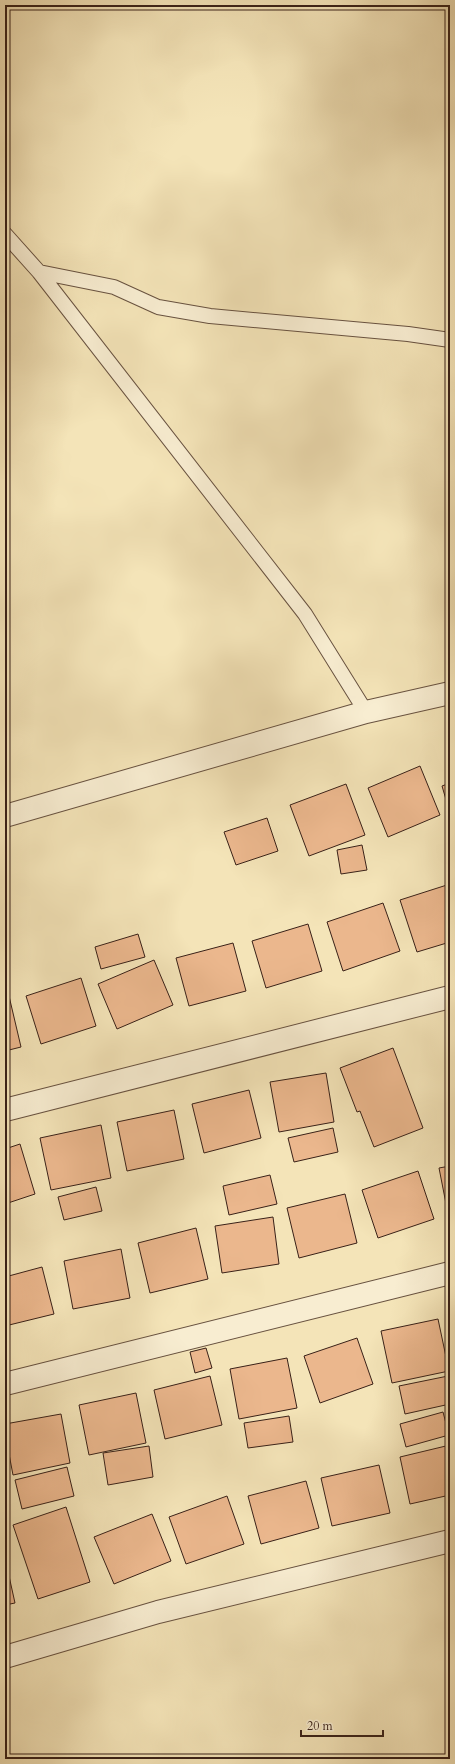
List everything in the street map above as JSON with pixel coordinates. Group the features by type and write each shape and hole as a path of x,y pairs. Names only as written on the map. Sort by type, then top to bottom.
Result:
{"street":[{"path":"5,816 366,712 450,694"},
{"path":"5,1110 450,997"},
{"path":"5,1384 450,1273"},
{"path":"5,1657 158,1612 450,1542"}],"lane":[{"path":"5,234 39,272 305,614 366,712"},
{"path":"39,272 114,287 158,307 210,316 408,334 450,340"}],"building":[{"path":"420,766 440,815 388,837 368,788"},
{"path":"450,783 450,802 447,803 442,786"},
{"path":"346,784 365,835 309,856 290,805"},
{"path":"267,818 278,851 236,865 224,832"},
{"path":"362,845 367,870 341,874 337,850"},
{"path":"450,884 450,942 417,952 400,900"},
{"path":"383,903 400,951 343,971 327,922"},
{"path":"308,924 322,971 266,988 252,941"},
{"path":"138,934 145,957 101,969 95,947"},
{"path":"233,943 246,991 189,1006 176,958"},
{"path":"154,960 173,1005 117,1029 98,984"},
{"path":"81,978 96,1026 41,1044 26,996"},
{"path":"9,996 21,1047 5,1051 5,997"},
{"path":"393,1048 423,1128 374,1147 360,1111 357,1112 340,1068"},
{"path":"326,1073 334,1122 279,1132 270,1082"},
{"path":"249,1090 261,1138 204,1153 192,1104"},
{"path":"174,1110 184,1159 127,1171 117,1122"},
{"path":"101,1125 111,1178 51,1190 40,1138"},
{"path":"333,1128 338,1152 294,1162 288,1138"},
{"path":"20,1144 35,1194 5,1204 5,1149"},
{"path":"450,1166 450,1219 449,1219 439,1168"},
{"path":"418,1171 434,1219 378,1238 362,1190"},
{"path":"270,1175 277,1204 229,1215 223,1186"},
{"path":"96,1187 102,1211 64,1220 58,1197"},
{"path":"345,1194 357,1243 299,1258 287,1208"},
{"path":"273,1217 279,1264 222,1273 215,1226"},
{"path":"196,1228 208,1279 150,1293 138,1243"},
{"path":"121,1249 130,1298 73,1309 64,1261"},
{"path":"42,1267 54,1314 5,1326 5,1277"},
{"path":"438,1319 449,1371 392,1383 381,1331"},
{"path":"357,1338 373,1384 320,1403 304,1356"},
{"path":"206,1348 212,1368 195,1373 190,1352"},
{"path":"287,1358 297,1408 239,1419 230,1369"},
{"path":"210,1376 222,1425 165,1439 154,1390"},
{"path":"448,1376 450,1386 450,1404 405,1414 399,1386"},
{"path":"136,1393 146,1443 89,1455 79,1405"},
{"path":"443,1412 449,1435 406,1447 400,1424"},
{"path":"61,1414 70,1463 13,1475 5,1433 5,1424"},
{"path":"289,1416 293,1442 248,1448 244,1423"},
{"path":"450,1445 450,1495 410,1504 400,1457"},
{"path":"149,1446 153,1477 108,1485 103,1453"},
{"path":"379,1465 390,1513 332,1526 321,1478"},
{"path":"67,1467 74,1496 22,1509 15,1480"},
{"path":"306,1481 319,1528 261,1544 248,1496"},
{"path":"227,1496 244,1544 186,1564 169,1517"},
{"path":"66,1507 90,1582 38,1599 13,1525"},
{"path":"152,1514 171,1561 114,1584 94,1537"},
{"path":"5,1558 15,1603 5,1605"}]}
